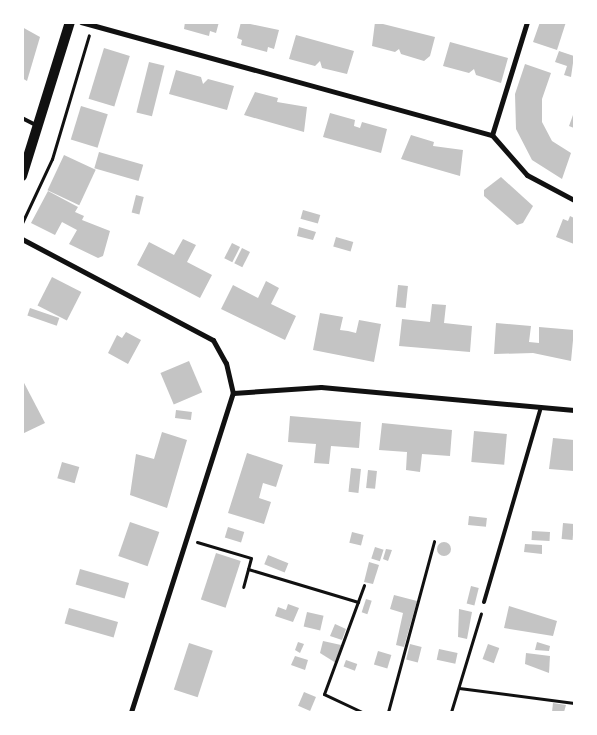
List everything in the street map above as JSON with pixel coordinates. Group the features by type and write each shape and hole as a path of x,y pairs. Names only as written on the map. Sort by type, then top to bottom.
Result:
{"main road":[{"path":"22,176 40,127 70,22"}],"street":[{"path":"81,22 492,135 527,174 574,200"},
{"path":"492,135 527,22"},
{"path":"22,239 213,340 226,363 233,393 188,539 131,712"},
{"path":"233,393 321,387 574,410"}],"lane":[{"path":"22,118 40,127"},
{"path":"484,602 541,407"}],"path":[{"path":"22,222 52,159 92,25"},
{"path":"188,539 251,558 243,587"},
{"path":"388,712 434,541"},
{"path":"248,569 358,602"},
{"path":"362,712 324,694 364,585"},
{"path":"451,712 484,602"},
{"path":"459,688 574,703"}],"building":[{"path":"185,22 219,22 216,33 210,31 209,36 184,29"},
{"path":"241,22 279,30 274,49 268,47 267,52 241,45 242,40 237,38"},
{"path":"375,22 435,37 430,56 424,61 401,54 399,49 395,52 372,46"},
{"path":"540,22 566,22 557,50 533,42"},
{"path":"22,27 40,37 27,81 22,78"},
{"path":"296,35 354,51 347,74 322,68 320,61 315,66 289,59"},
{"path":"450,42 508,58 501,83 476,75 474,69 469,73 443,66"},
{"path":"104,48 130,56 114,107 89,99"},
{"path":"559,51 574,56 571,77 564,75 567,66 555,62"},
{"path":"149,62 165,66 152,116 136,112"},
{"path":"525,64 551,73 542,99 542,122 552,141 571,153 562,179 532,160 516,129 515,94"},
{"path":"176,70 201,77 203,84 208,79 234,86 227,110 169,94"},
{"path":"255,92 278,98 277,102 307,107 304,132 244,115"},
{"path":"81,106 108,114 98,148 71,139"},
{"path":"330,113 355,120 354,126 360,128 362,122 387,129 381,153 323,137"},
{"path":"574,115 574,128 569,126"},
{"path":"411,135 434,142 433,146 463,150 460,176 401,159"},
{"path":"99,152 143,165 139,181 94,168"},
{"path":"64,155 96,170 79,205 48,190"},
{"path":"501,177 533,206 523,223 517,225 484,196 484,190"},
{"path":"48,191 78,207 75,212 84,216 82,220 110,231 103,256 98,258 69,244 77,230 62,222 55,235 31,223"},
{"path":"136,195 144,197 139,214 132,212"},
{"path":"303,210 320,215 318,224 301,219"},
{"path":"570,216 574,218 574,244 556,237 563,219 568,221"},
{"path":"299,227 316,232 313,240 297,236"},
{"path":"336,237 353,242 351,252 333,247"},
{"path":"183,239 196,245 187,262 212,275 200,298 137,265 149,242 174,255"},
{"path":"232,243 240,247 232,262 224,258"},
{"path":"242,248 250,252 242,267 234,263"},
{"path":"52,277 81,292 67,320 37,306"},
{"path":"266,281 279,288 271,304 296,316 285,340 221,309 233,285 258,298"},
{"path":"398,285 408,286 406,308 396,307"},
{"path":"432,304 446,305 444,323 472,326 470,352 399,346 402,319 430,322"},
{"path":"30,308 59,318 57,326 27,316"},
{"path":"320,313 343,317 340,330 356,333 359,320 381,324 374,362 313,350"},
{"path":"496,323 531,326 529,342 539,343 539,327 574,330 571,361 533,353 494,354"},
{"path":"126,332 141,340 128,364 108,353 117,335 122,338"},
{"path":"189,361 202,392 174,404 160,373"},
{"path":"22,379 45,423 22,434"},
{"path":"176,410 192,412 191,420 175,418"},
{"path":"290,416 361,422 359,448 331,446 329,464 314,463 316,444 288,442"},
{"path":"382,423 452,430 450,456 422,454 420,472 406,470 407,452 379,450"},
{"path":"474,431 507,434 504,465 471,462"},
{"path":"162,432 187,440 167,508 130,495 136,454 154,459"},
{"path":"553,438 574,440 574,471 549,469"},
{"path":"247,453 283,465 276,487 263,483 259,498 271,502 264,524 228,513"},
{"path":"62,462 79,467 75,483 57,478"},
{"path":"351,468 361,469 358,493 348,492"},
{"path":"368,470 377,471 375,489 366,488"},
{"path":"469,516 487,518 486,527 468,525"},
{"path":"130,522 159,532 148,566 118,556"},
{"path":"563,523 574,524 573,540 562,539"},
{"path":"228,527 244,532 241,542 225,538"},
{"path":"532,531 550,532 550,541 532,540"},
{"path":"352,532 364,535 361,546 349,543"},
{"path":"441,542 447,542 451,549 447,556 441,556 437,552 437,546"},
{"path":"525,544 542,545 542,554 524,552"},
{"path":"375,547 384,550 380,561 371,558"},
{"path":"386,549 392,550 388,561 383,559"},
{"path":"216,553 241,561 226,608 201,600"},
{"path":"268,555 288,563 285,573 264,564"},
{"path":"369,562 379,565 373,584 364,582"},
{"path":"80,569 129,583 125,598 76,584"},
{"path":"471,586 479,588 474,605 467,603"},
{"path":"394,595 417,601 404,647 396,645 403,613 390,609"},
{"path":"366,599 372,601 367,614 362,612"},
{"path":"288,604 299,608 293,622 275,616 278,607 286,610"},
{"path":"509,606 557,621 553,636 504,628"},
{"path":"69,608 118,622 114,637 65,623"},
{"path":"459,609 472,612 467,639 458,637"},
{"path":"307,612 324,616 320,630 304,627"},
{"path":"335,624 346,629 342,640 330,636"},
{"path":"323,641 341,645 336,663 320,653"},
{"path":"298,642 304,644 300,653 295,650"},
{"path":"537,642 550,646 549,651 535,650"},
{"path":"189,643 213,651 198,697 174,690"},
{"path":"410,644 422,647 418,662 406,660"},
{"path":"488,644 499,648 494,663 483,659"},
{"path":"439,649 458,653 455,664 437,660"},
{"path":"378,651 391,655 387,668 374,664"},
{"path":"526,653 550,656 549,673 525,664"},
{"path":"295,656 308,660 305,670 291,665"},
{"path":"346,660 357,664 355,671 344,667"},
{"path":"304,692 316,697 310,711 298,706"},
{"path":"553,703 566,705 564,712 552,712"}]}
